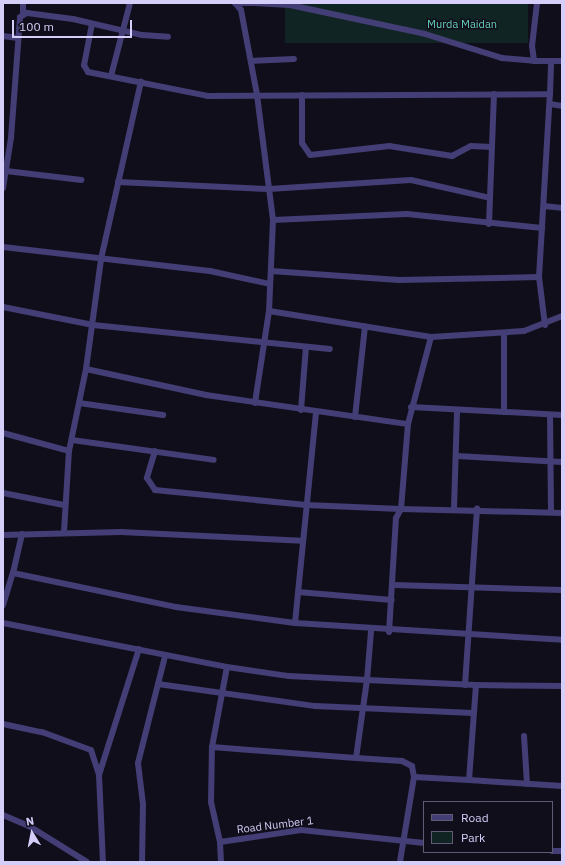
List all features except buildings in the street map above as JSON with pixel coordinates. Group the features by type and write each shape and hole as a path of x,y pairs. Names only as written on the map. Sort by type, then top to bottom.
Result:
{"street":[{"path":"3,188 6,171 18,38 18,20 23,15 23,3"},
{"path":"111,76 130,3"},
{"path":"235,3 290,4 425,34 502,58 534,61 562,61"},
{"path":"235,3 242,10 257,95 273,220 270,311 266,343 255,403"},
{"path":"534,61 532,46 537,3"},
{"path":"23,15 92,24 123,31 168,37"},
{"path":"92,24 84,68 111,76 208,96 550,94"},
{"path":"3,36 18,38"},
{"path":"250,61 294,59"},
{"path":"544,325 539,277 550,104 550,61"},
{"path":"64,532 64,504 69,451 86,369 101,260 141,81"},
{"path":"489,224 494,94"},
{"path":"302,95 302,143 310,155 389,146 452,156 470,146 492,147"},
{"path":"550,104 562,106"},
{"path":"6,171 81,180"},
{"path":"118,182 269,189 411,180 490,198"},
{"path":"544,206 562,208"},
{"path":"273,220 407,214 489,224 542,228"},
{"path":"3,247 101,260 210,271 270,284"},
{"path":"271,270 399,280 539,277"},
{"path":"3,307 93,325 330,349"},
{"path":"270,311 431,337 504,334 544,325 562,316"},
{"path":"355,417 365,327"},
{"path":"504,334 504,412"},
{"path":"389,632 394,584 396,518 401,509 408,424 411,407 431,337"},
{"path":"301,410 306,347"},
{"path":"86,369 255,403 408,424"},
{"path":"79,403 163,415"},
{"path":"411,407 562,415"},
{"path":"454,508 457,456 457,410"},
{"path":"295,623 316,412"},
{"path":"550,415 551,512"},
{"path":"3,433 69,451"},
{"path":"72,440 214,460"},
{"path":"155,451 147,478 155,490 306,505 401,509 477,508 562,513"},
{"path":"457,456 562,462"},
{"path":"3,493 64,504"},
{"path":"465,685 477,508"},
{"path":"3,535 64,532 302,541"},
{"path":"3,605 13,573 22,534"},
{"path":"13,573 176,607 295,623 371,631 562,640"},
{"path":"394,584 562,590"},
{"path":"298,592 392,600"},
{"path":"3,623 139,649 165,656 289,676 465,685 562,686"},
{"path":"356,758 367,680 371,631"},
{"path":"99,775 139,649"},
{"path":"142,862 138,763 165,656"},
{"path":"221,862 220,842 212,802 212,747 223,695 227,667"},
{"path":"158,684 223,695 363,708 473,713"},
{"path":"469,780 476,685"},
{"path":"3,724 85,746 95,756 99,775 103,862"},
{"path":"524,736 527,784"},
{"path":"212,747 407,762 414,777 400,862"},
{"path":"414,777 562,786"},
{"path":"3,815 29,826 87,862"},
{"name":"Road Number 1","path":"220,842 322,830 404,841 423,842"}],"green space":[{"name":"Murda Maidan","path":"285,3 528,3 528,43 285,43"}]}
